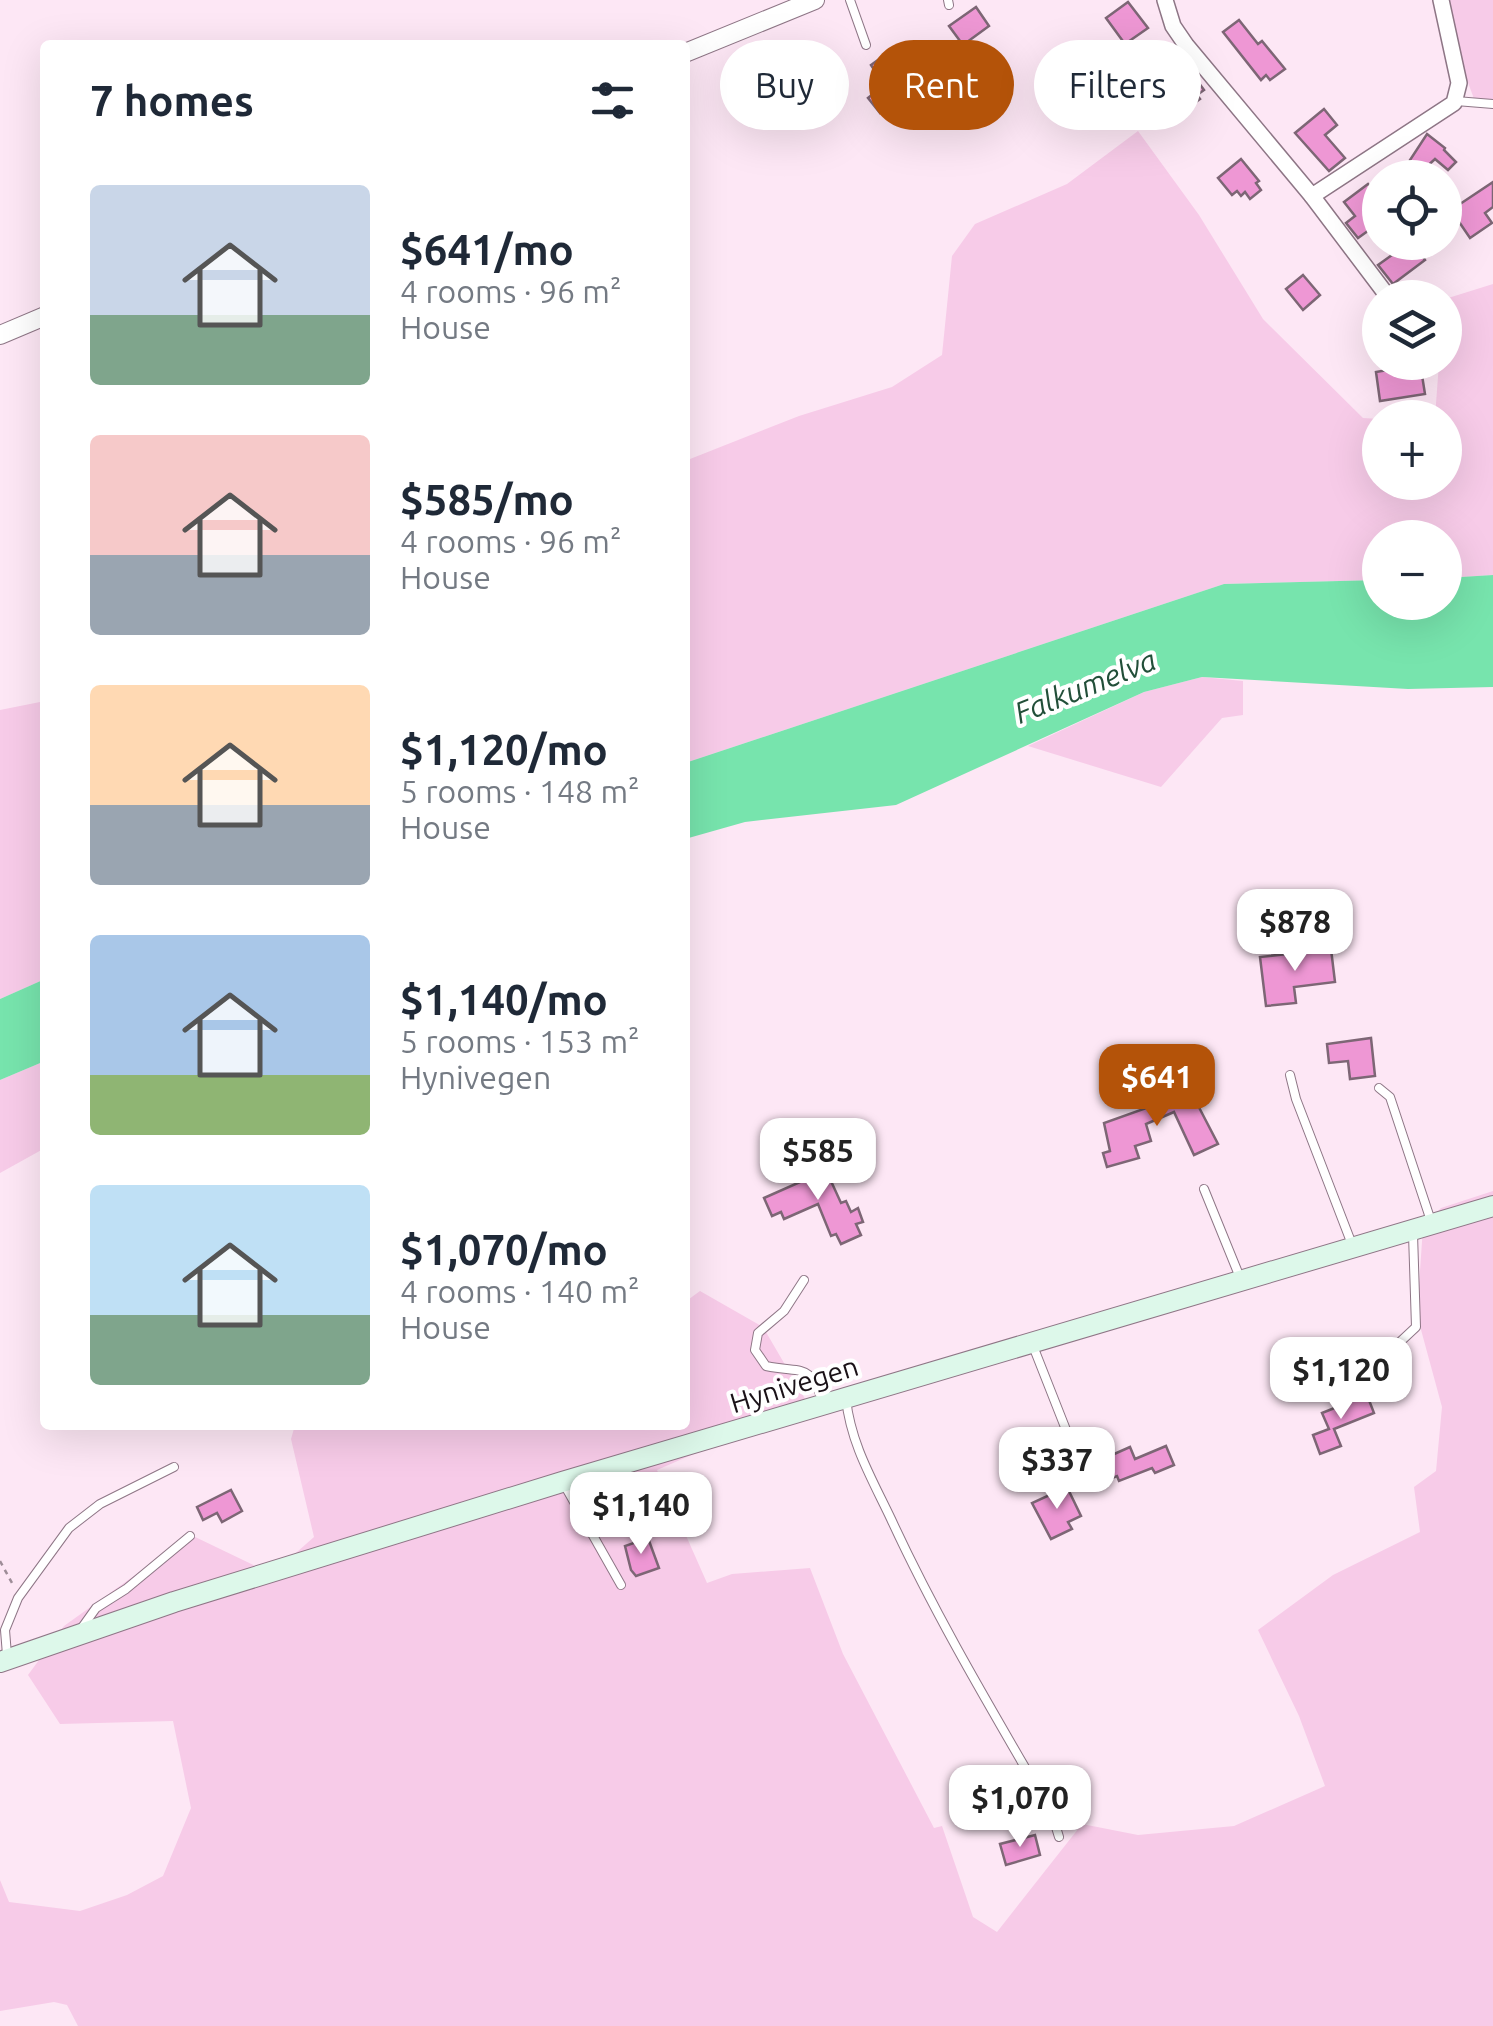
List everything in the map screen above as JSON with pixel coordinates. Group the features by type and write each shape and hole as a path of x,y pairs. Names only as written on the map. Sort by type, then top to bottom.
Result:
{"main road":[{"name":"Hynivegen","path":"3,1660 562,1482 1493,1206"}],"street":[{"path":"690,51 815,0"},
{"path":"1165,0 1173,26 1186,45 1312,196 1375,280"},
{"path":"1312,196 1448,109 1456,100 1458,83 1441,0"},
{"path":"0,334 40,318"}],"lane":[{"path":"850,0 866,45"},
{"path":"1456,100 1493,104"},
{"path":"1290,1075 1353,1248"},
{"path":"1369,1371 1416,1327 1422,1227 1390,1097 1379,1088"},
{"path":"1204,1190 1241,1280"},
{"path":"804,1280 784,1311 758,1333 755,1350 766,1366 803,1370 814,1378 824,1404"},
{"path":"1032,1342 1074,1450"},
{"path":"845,1397 849,1424 868,1478 905,1554 1052,1814 1059,1837"},
{"path":"3,1660 8,1645 2,1630 18,1598 69,1528 124,1490 174,1466"},
{"path":"562,1482 621,1585"},
{"path":"80,1633 82,1624 96,1608 126,1589 190,1536"}],"path":[{"path":"0,1561 18,1598"}],"shaded area":[{"path":"1445,0 1493,0 1493,104 1477,107 1448,28"},
{"path":"1138,131 1199,215 1263,319 1362,417 1362,500 1462,500 1462,400 1436,400 1438,380 1462,380 1462,294 1493,284 1493,575 1462,577 1462,520 1362,520 1362,580 1224,584 690,761 690,459 799,416 892,387 942,355 952,256 975,224 1067,184"},
{"path":"1202,677 1243,681 1243,715 1222,718 1161,787 1028,746 1144,692"},
{"path":"40,702 40,981 0,999 0,710"},
{"path":"40,1063 40,1151 0,1173 0,1080"},
{"path":"1493,1191 1493,2026 78,2026 67,2005 54,2002 0,2011 0,1880 9,1902 80,1911 127,1895 163,1876 191,1808 173,1721 60,1724 28,1675 64,1626 191,1535 272,1574 314,1537 291,1439 294,1430 690,1430 690,1298 700,1291 763,1327 808,1404 657,1470 707,1583 732,1574 810,1568 843,1654 934,1828 942,1826 973,1917 997,1932 1082,1824 1138,1835 1234,1826 1325,1786 1299,1716 1258,1630 1333,1575 1420,1532 1414,1487 1436,1471 1442,1407 1417,1315 1423,1227 1441,1208"}],"water":[{"name":"Falkumelva","path":"1493,575 1493,687 1408,689 1202,677 1144,692 896,805 745,822 690,838 690,761 1224,584 1362,580 1362,620 1462,620 1462,577"},
{"path":"40,981 40,1063 0,1080 0,999"}],"building":[{"path":"1128,2 1148,28 1131,40 1122,40 1106,18"},
{"path":"976,7 989,26 970,40 959,40 949,26"},
{"path":"1239,20 1285,69 1270,80 1266,75 1261,80 1223,32"},
{"path":"1324,109 1337,125 1325,135 1345,158 1329,171 1295,133"},
{"path":"1427,134 1454,160 1435,159 1410,160"},
{"path":"1241,159 1259,181 1256,183 1261,190 1250,199 1245,192 1232,195 1218,178"},
{"path":"1493,182 1493,207 1485,213 1492,223 1470,238 1462,226 1462,203"},
{"path":"1362,188 1362,235 1358,238 1346,223 1355,216 1344,202"},
{"path":"1385,260 1425,260 1398,280 1390,280 1378,265"},
{"path":"1303,275 1320,295 1303,310 1286,289"},
{"path":"1377,380 1423,380 1425,394 1380,400"},
{"path":"1331,949 1335,982 1294,987 1296,1003 1266,1006 1260,957"},
{"path":"1371,1038 1375,1076 1350,1079 1348,1061 1329,1063 1327,1044"},
{"path":"1191,1092 1218,1144 1194,1155 1174,1112 1146,1124 1151,1141 1135,1146 1139,1158 1107,1167 1103,1153 1110,1151 1104,1123"},
{"path":"820,1157 841,1203 846,1201 851,1212 858,1208 863,1222 856,1224 861,1235 841,1244 836,1234 831,1236 818,1204 784,1219 781,1212 772,1216 764,1198 807,1179 810,1176 805,1164"},
{"path":"1367,1395 1374,1413 1334,1429 1341,1446 1320,1454 1313,1435 1329,1429 1322,1413"},
{"path":"1166,1446 1174,1465 1155,1473 1152,1468 1119,1481 1117,1476 1094,1485 1087,1466 1130,1447 1135,1459"},
{"path":"1067,1487 1081,1516 1068,1522 1072,1529 1051,1539 1032,1503"},
{"path":"231,1490 242,1511 222,1522 217,1513 203,1520 197,1507"},
{"path":"648,1538 659,1568 636,1576 625,1546"},
{"path":"1035,1835 1040,1855 1006,1865 1000,1844"}]}
